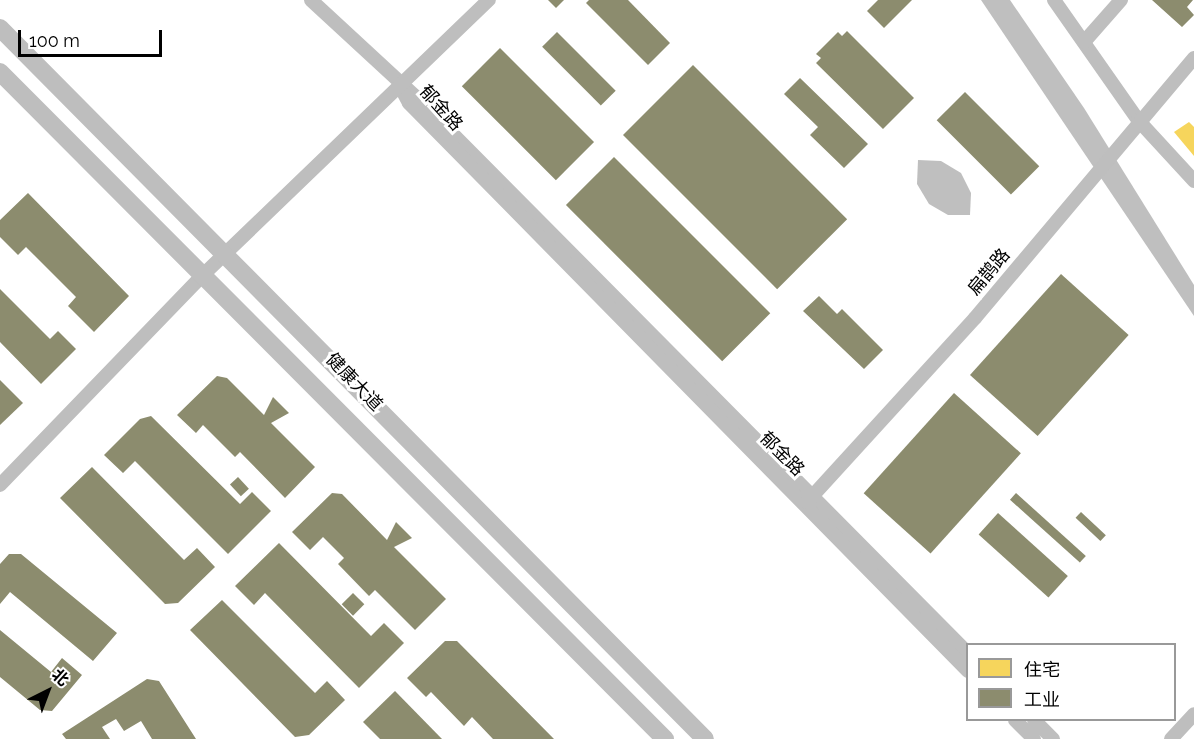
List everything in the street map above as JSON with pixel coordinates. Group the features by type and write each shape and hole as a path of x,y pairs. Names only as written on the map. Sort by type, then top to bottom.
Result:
{"main road":[{"name":"健康大道","path":"0,28 227,252 705,739"},
{"name":"健康大道","path":"0,72 205,273 664,739"}],"street":[{"name":"郁金路","path":"311,0 401,88 409,103 809,500 966,651"},
{"path":"0,485 205,273 401,88 489,0"},
{"path":"1054,0 1138,120 1194,181"},
{"path":"1084,42 1121,0"},
{"name":"扁鹊路","path":"809,500 975,318 1124,136 1194,58"},
{"name":"郁金路","path":"809,500 966,669"},
{"path":"1171,739 1194,714"},
{"path":"1016,721 1034,739"},
{"path":"1035,721 1053,739"}],"shaded area":[{"path":"981,0 1010,0 1084,108 1194,285 1194,316"},
{"path":"918,160 941,161 961,173 971,193 970,215 948,215 929,204 917,184"}],"building: 住宅":[{"path":"1189,122 1194,127 1194,156 1174,132"}],"building: 工业":[{"path":"548,0 564,0 556,8"},
{"path":"589,0 628,0 670,43 648,65 586,3"},
{"path":"878,0 912,0 884,28 867,11"},
{"path":"1152,0 1193,0 1187,7 1194,15 1182,27"},
{"path":"847,31 914,98 883,129 816,63 821,58 816,54 838,32 842,36"},
{"path":"557,32 616,91 601,106 542,47"},
{"path":"500,48 594,142 556,180 462,86"},
{"path":"693,65 847,219 777,289 623,135"},
{"path":"800,78 868,144 844,168 810,135 818,127 784,94"},
{"path":"965,92 1039,166 1011,195 937,120"},
{"path":"614,157 770,313 722,361 566,205"},
{"path":"28,193 129,296 94,332 68,306 76,297 26,247 18,255 0,237 0,220"},
{"path":"1061,274 1129,335 1038,436 970,375"},
{"path":"0,289 50,339 58,331 76,349 41,384 0,342"},
{"path":"819,296 837,314 842,309 883,350 864,369 803,311"},
{"path":"217,376 227,378 264,415 273,397 289,413 271,423 315,467 285,498 240,452 235,457 203,425 196,433 177,415"},
{"path":"0,380 23,403 0,425"},
{"path":"954,393 1021,453 931,554 864,493"},
{"path":"151,416 240,504 252,492 271,511 228,554 135,461 123,473 104,455 140,419"},
{"path":"92,467 184,560 197,548 215,567 178,603 165,604 60,498"},
{"path":"238,477 249,489 241,496 230,485"},
{"path":"332,493 342,494 387,540 396,522 412,538 394,547 446,599 415,630 375,590 369,596 338,564 344,558 323,537 310,550 292,532"},
{"path":"1016,493 1086,556 1080,563 1010,500"},
{"path":"1081,512 1106,535 1100,541 1076,518"},
{"path":"998,513 1068,576 1048,597 979,535"},
{"path":"279,543 371,636 384,623 404,643 359,688 265,593 254,605 235,586"},
{"path":"9,554 21,554 117,633 93,661 10,592 0,604 0,564"},
{"path":"353,593 364,604 353,616 342,604"},
{"path":"222,600 315,693 327,681 345,700 309,735 295,737 190,630"},
{"path":"0,630 51,672 62,658 82,675 52,711 40,710 0,677"},
{"path":"445,641 457,641 554,739 493,739 472,717 464,726 431,692 426,697 407,678"},
{"path":"147,679 159,681 196,739 152,739 141,721 124,731 116,719 102,727 110,739 66,739 62,734"},
{"path":"395,691 442,739 380,739 363,722"}]}
